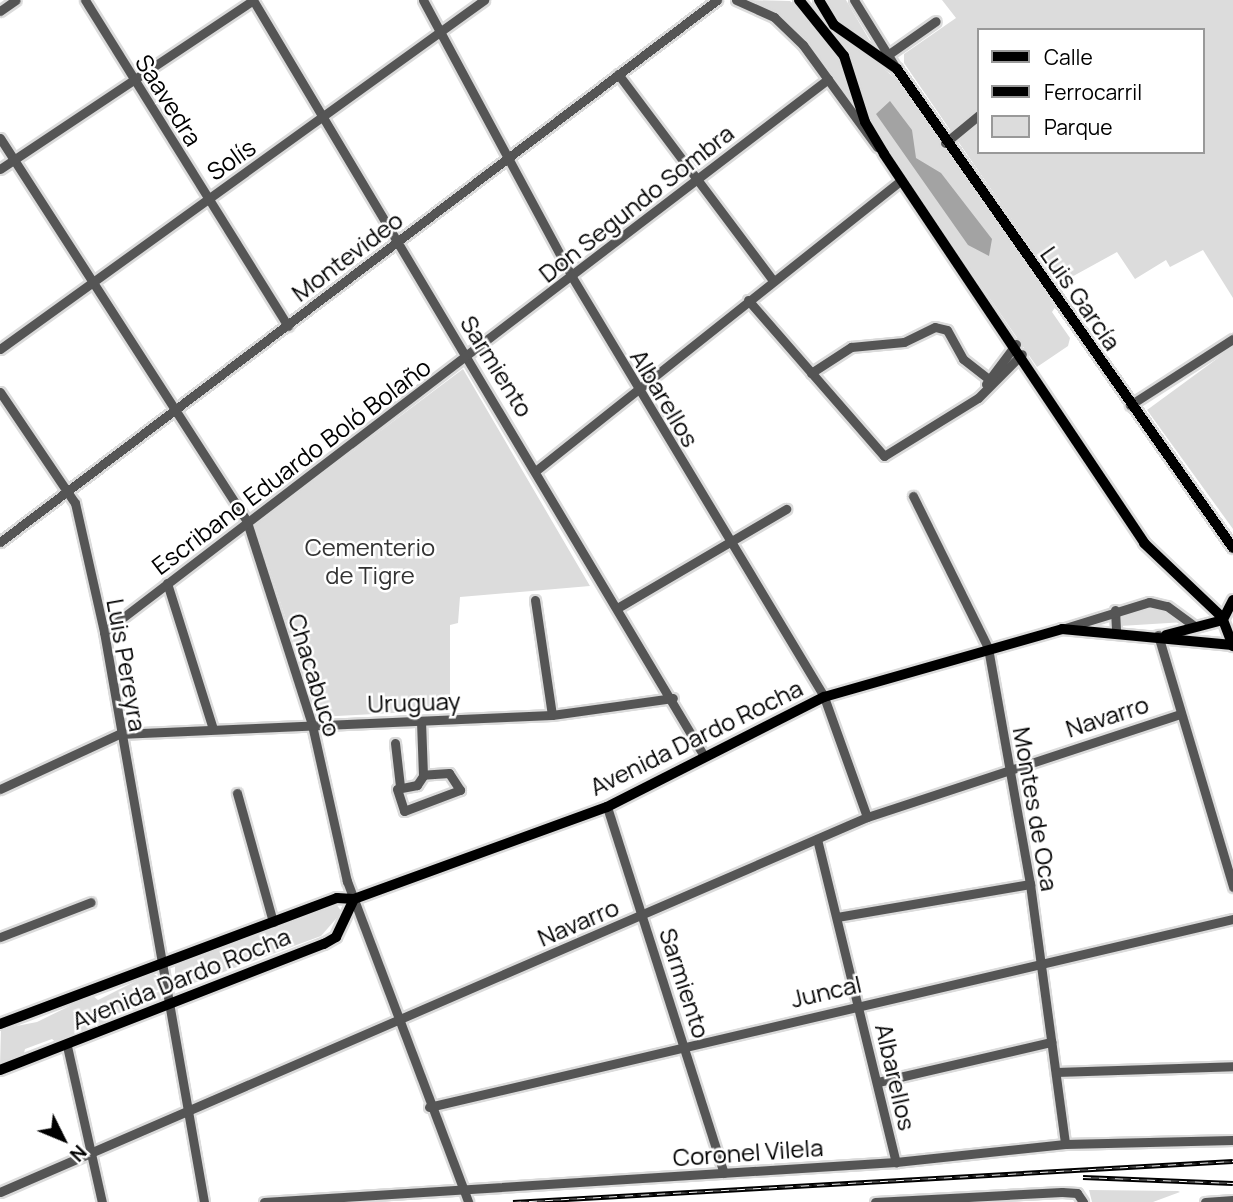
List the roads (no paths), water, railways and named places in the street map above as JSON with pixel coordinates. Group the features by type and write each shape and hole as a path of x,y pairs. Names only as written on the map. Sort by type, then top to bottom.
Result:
{"main road":[{"path":"799,0 844,56 865,122 884,155 1019,349 1143,543 1223,619 1233,646"},
{"name":"Luis García","path":"819,0 834,25 897,69 946,143 1233,548"},
{"path":"1223,619 1233,600"},
{"name":"Avenida Dardo Rocha","path":"1162,635 1223,619"},
{"name":"Avenida Dardo Rocha","path":"0,1024 160,967 337,898 354,899 607,807 824,697 1062,629 1162,635 1233,646"},
{"name":"Avenida Dardo Rocha","path":"0,1070 324,944 336,937 354,899"}],"street":[{"path":"0,11 16,0"},
{"name":"Saavedra","path":"85,0 288,326"},
{"path":"0,169 253,0"},
{"name":"Sarmiento","path":"253,0 325,116 397,243 538,468 673,698 704,756"},
{"name":"Albarellos","path":"423,0 443,29 508,160 572,277 824,697 867,817"},
{"name":"Solís","path":"0,349 484,0"},
{"name":"Montevideo","path":"0,542 717,0"},
{"path":"736,0 774,17 828,79 884,155"},
{"name":"Luis García","path":"854,0 897,69"},
{"path":"888,54 936,21"},
{"path":"618,75 772,279"},
{"name":"Don Segundo Sombra","path":"469,357 828,79"},
{"path":"946,143 978,116"},
{"name":"Chacabuco","path":"0,138 247,522 312,725 354,899 396,1020 429,1107 466,1190 468,1202"},
{"path":"538,468 638,391 772,279 901,180"},
{"path":"748,300 884,456 988,383 1019,349"},
{"path":"811,373 852,348 904,342 935,327 947,330 963,359 988,383"},
{"path":"1130,405 1233,339"},
{"name":"Escribano Eduardo Boló Bolaño","path":"104,632 469,357"},
{"name":"Luis Pereyra","path":"0,392 69,488 104,632 119,734 204,1202"},
{"name":"Montes de Oca","path":"913,496 988,648 1030,884 1065,1144"},
{"path":"619,607 786,509"},
{"path":"167,583 212,726"},
{"path":"535,600 552,715"},
{"name":"Avenida Dardo Rocha","path":"1062,629 1115,610 1158,603 1193,625"},
{"path":"1115,610 1116,632"},
{"path":"1162,635 1180,714 1233,887"},
{"name":"Uruguay","path":"0,789 119,734 212,726 312,725 552,715 673,698"},
{"name":"Navarro","path":"0,1192 867,817 1009,768 1180,714"},
{"path":"400,786 418,785 423,775 421,721"},
{"path":"395,743 400,786 396,795 407,812 459,793 453,775 423,775"},
{"path":"237,793 273,922"},
{"name":"Sarmiento","path":"607,807 685,1043 724,1172"},
{"name":"Albarellos","path":"817,839 860,1003 896,1162"},
{"path":"837,916 1030,884"},
{"path":"0,937 91,902"},
{"name":"Juncal","path":"429,1107 685,1043 1233,919"},
{"path":"878,1082 1051,1042"},
{"path":"67,1046 102,1202"},
{"path":"1056,1072 1233,1066"},
{"name":"Coronel Vilela","path":"264,1202 896,1162 1065,1144 1233,1140"},
{"path":"875,1202 1082,1199"},
{"path":"1205,1202 1233,1200"}],"railway":[{"path":"513,1202 1233,1161"},
{"path":"1083,1177 1233,1183"}],"park label":[{"name":"Cementerio de Tigre","path":"370,561"}]}
